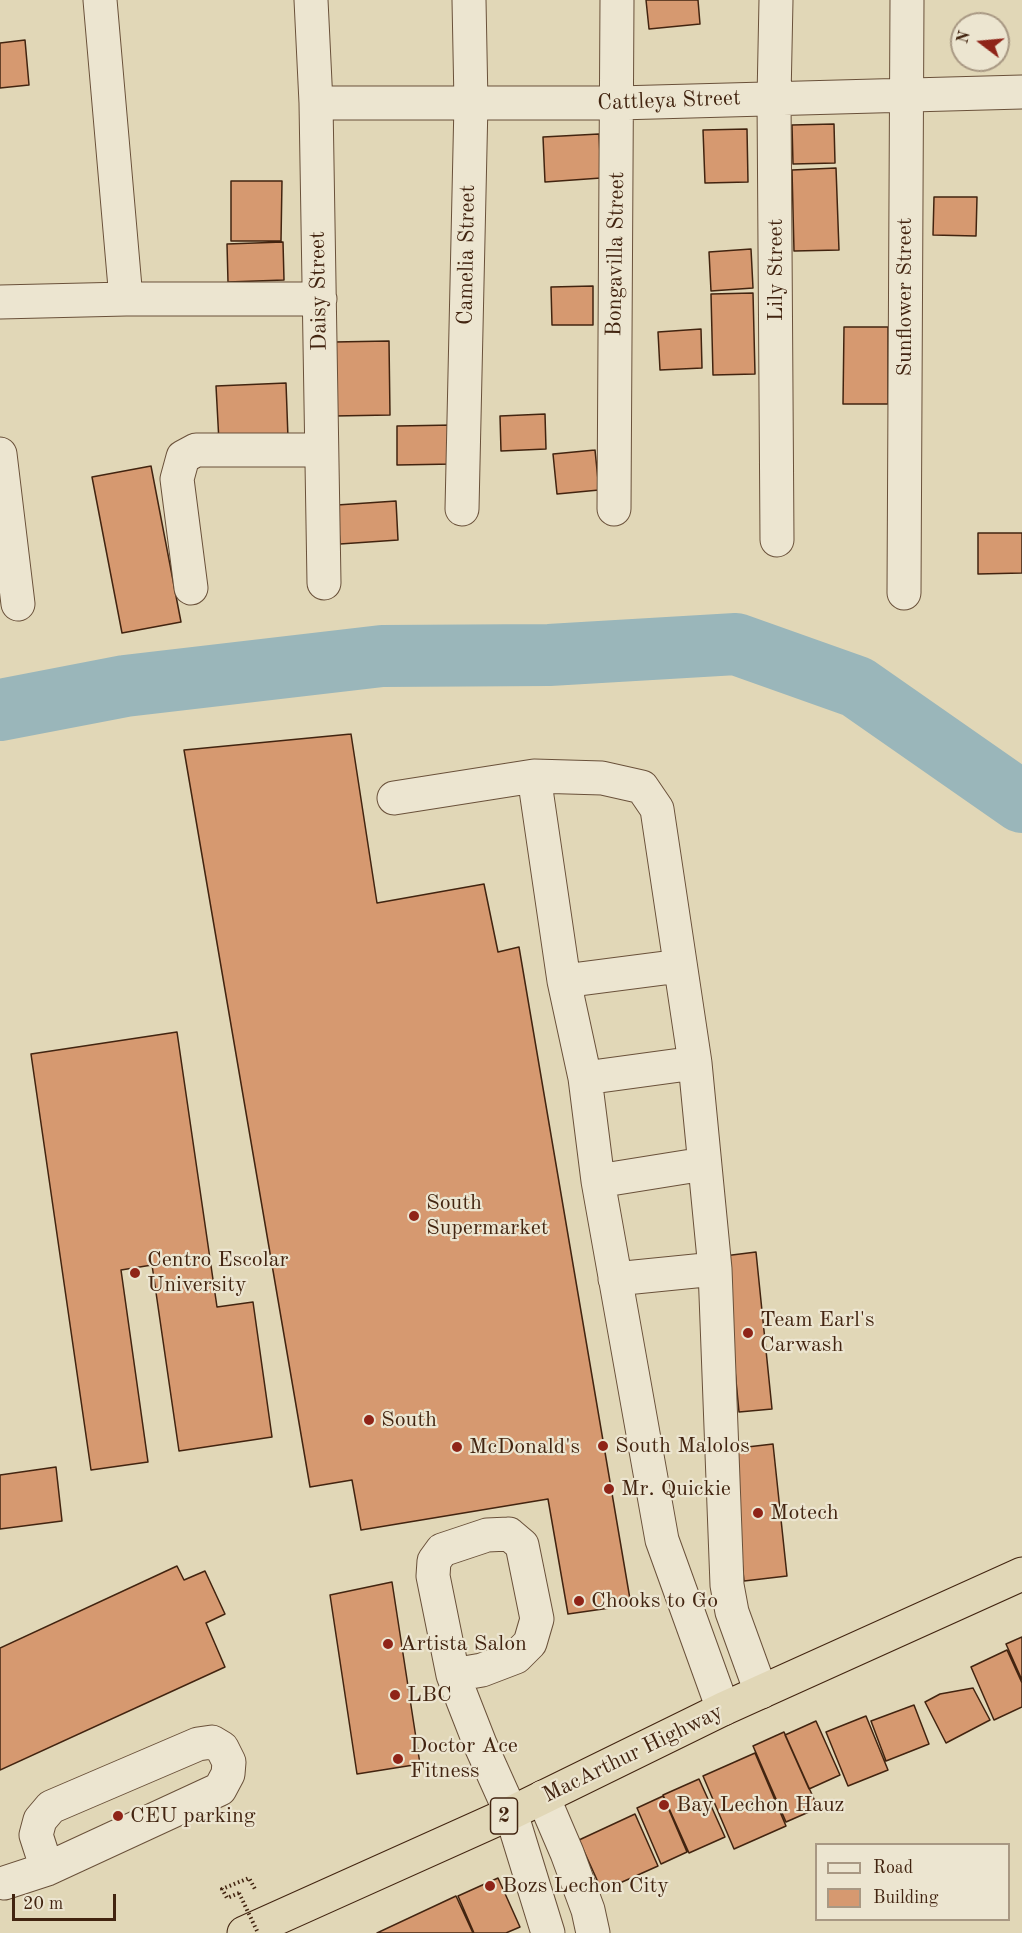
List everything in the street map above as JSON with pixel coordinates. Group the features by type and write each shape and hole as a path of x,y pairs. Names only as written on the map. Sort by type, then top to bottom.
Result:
{"highway":[{"name":"MacArthur Highway","path":"244,1933 511,1813 723,1710 1022,1574"}],"street":[{"path":"100,0 126,299"},
{"name":"Daisy Street","path":"311,0 316,103 324,583"},
{"name":"Camelia Street","path":"462,509 471,103 469,0"},
{"name":"Bongavilla Street","path":"614,509 617,0"},
{"name":"Lily Street","path":"776,0 774,98 777,540"},
{"name":"Sunflower Street","path":"904,593 907,0"},
{"name":"Cattleya Street","path":"316,103 618,104 1022,92"},
{"path":"0,302 126,299 320,299"},
{"path":"191,588 177,479 183,457 195,450 321,450"},
{"path":"0,454 18,604"},
{"path":"394,798 534,776 602,778 642,787 657,809 695,1063 715,1269 728,1585 732,1612 762,1692"},
{"path":"534,776 564,981 585,1078 598,1181 662,1540 723,1710"},
{"path":"564,981 681,966"},
{"path":"585,1078 695,1063"},
{"path":"598,1181 704,1164"},
{"path":"615,1279 715,1269"},
{"path":"684,1600 728,1585"},
{"path":"453,1675 480,1744 511,1813 547,1931 590,1922 567,1853 543,1797"},
{"path":"4,1883 47,1869 220,1789 228,1774 229,1762 222,1748 212,1742 198,1744 51,1807 40,1820 36,1835 47,1869"}],"path":[{"path":"239,1893 258,1933"}],"building":[{"path":"646,0 698,0 700,24 649,29"},
{"path":"25,40 29,85 0,88 0,43"},
{"path":"834,124 835,163 793,164 792,125"},
{"path":"747,129 748,182 705,183 703,130"},
{"path":"599,134 601,178 545,182 543,137"},
{"path":"836,168 839,250 794,251 792,170"},
{"path":"231,181 282,181 281,241 231,241"},
{"path":"934,197 977,197 976,236 933,235"},
{"path":"283,242 284,280 228,282 227,244"},
{"path":"751,249 753,288 711,291 709,252"},
{"path":"593,286 593,325 552,325 551,287"},
{"path":"753,293 755,374 713,375 711,294"},
{"path":"844,327 888,327 888,404 843,404"},
{"path":"701,329 702,368 660,370 658,332"},
{"path":"389,341 390,415 334,416 334,342"},
{"path":"286,383 288,438 219,442 216,386"},
{"path":"545,414 546,449 501,451 500,416"},
{"path":"454,425 454,464 397,465 397,426"},
{"path":"595,450 599,490 557,494 553,454"},
{"path":"151,466 181,622 122,633 92,477"},
{"path":"396,501 398,540 340,544 337,505"},
{"path":"978,533 1022,533 1022,573 978,574"},
{"name":"South Supermarket","path":"351,734 377,903 484,884 498,952 519,947 631,1605 568,1614 548,1499 361,1530 352,1480 310,1487 184,750"},
{"path":"177,1032 217,1307 253,1302 272,1437 179,1451 152,1265 121,1270 148,1462 91,1470 31,1054"},
{"name":"Team Earl's Carwash","path":"756,1252 772,1409 739,1412 724,1256"},
{"name":"Motech","path":"773,1444 787,1576 744,1581 730,1449"},
{"path":"56,1467 62,1521 0,1529 0,1475"},
{"path":"177,1566 184,1580 205,1571 225,1614 206,1623 225,1667 0,1770 0,1648"},
{"path":"392,1582 420,1764 357,1774 330,1595"},
{"path":"1022,1637 1022,1680 1006,1644"},
{"path":"1007,1650 1022,1683 1022,1707 994,1720 971,1667"},
{"path":"973,1688 990,1720 946,1743 925,1702 940,1694"},
{"path":"914,1705 929,1744 886,1761 871,1721"},
{"path":"866,1716 888,1770 848,1786 826,1732"},
{"path":"816,1721 840,1775 809,1789 785,1735"},
{"path":"784,1732 818,1808 786,1822 753,1746"},
{"path":"755,1753 786,1826 734,1849 703,1776"},
{"path":"699,1779 725,1837 689,1853 663,1795"},
{"path":"663,1796 687,1852 661,1864 637,1808"},
{"path":"635,1814 658,1866 602,1891 579,1840"},
{"path":"498,1878 520,1927 506,1933 474,1933 458,1896"},
{"path":"456,1896 473,1933 377,1933"}],"waterway":[{"path":"0,710 125,686 382,656 549,655 736,644 857,687 1022,802"}],"place":[{"name":"South Supermarket","path":"414,1216"},
{"name":"Centro Escolar University","path":"135,1273"},
{"name":"Team Earl's Carwash","path":"748,1333"},
{"name":"South","path":"369,1420"},
{"name":"South Malolos","path":"603,1446"},
{"name":"McDonald's","path":"457,1447"},
{"name":"Mr. Quickie","path":"609,1489"},
{"name":"Motech","path":"758,1513"},
{"name":"Chooks to Go","path":"579,1601"},
{"name":"Artista Salon","path":"388,1644"},
{"name":"LBC","path":"395,1695"},
{"name":"Doctor Ace Fitness","path":"398,1759"},
{"name":"Bay Lechon Hauz","path":"664,1805"},
{"name":"CEU parking","path":"118,1816"},
{"name":"Bozs Lechon City","path":"490,1886"}]}
